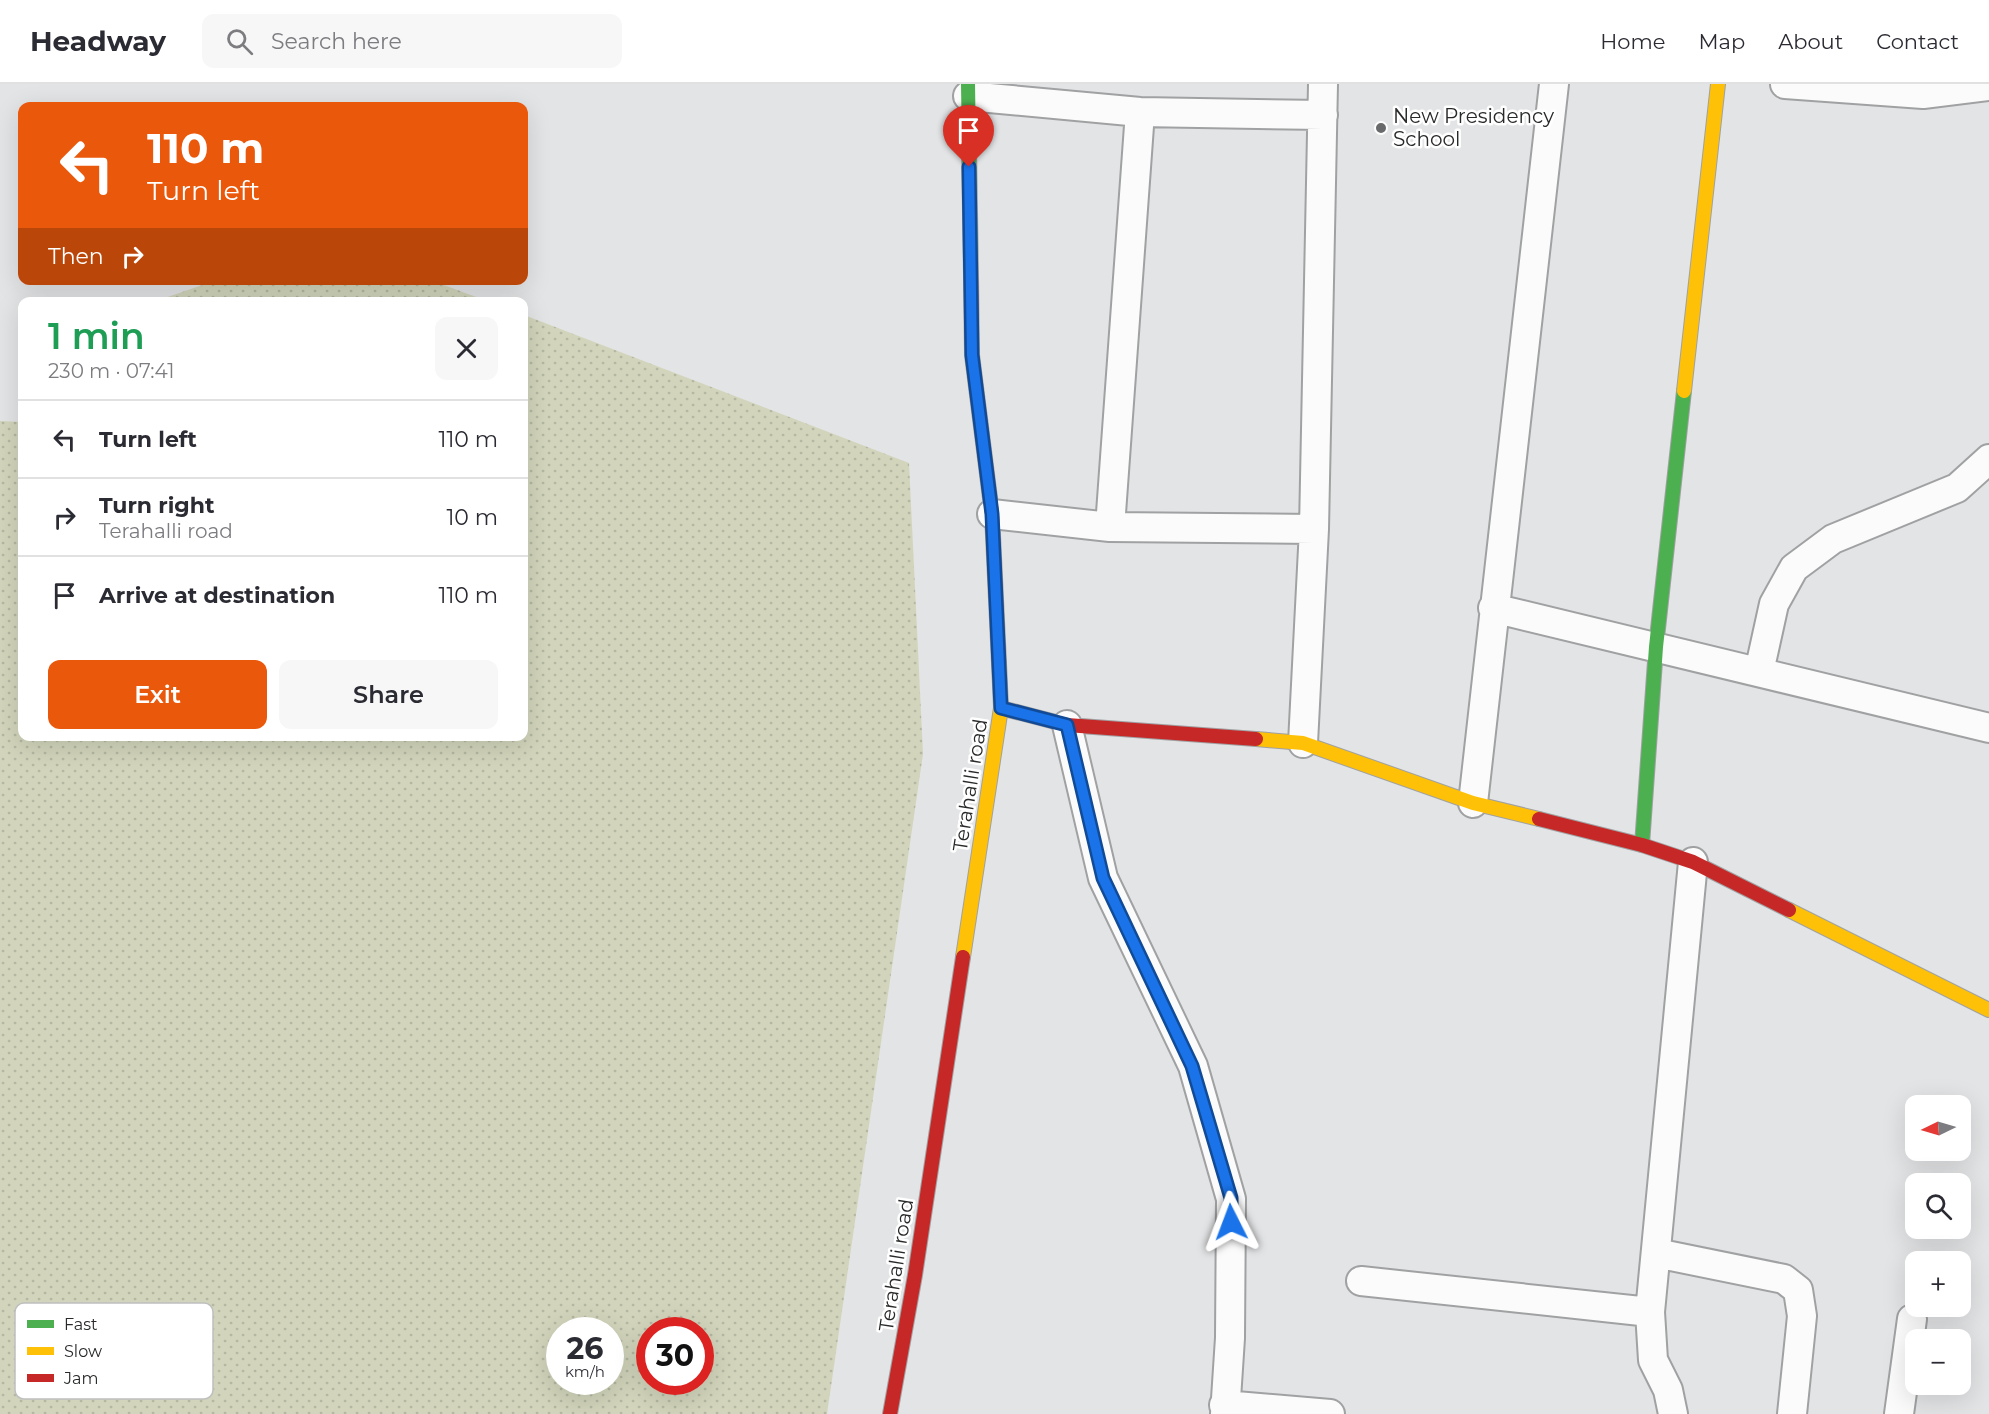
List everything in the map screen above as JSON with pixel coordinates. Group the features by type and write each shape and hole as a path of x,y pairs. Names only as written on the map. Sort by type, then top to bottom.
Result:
{"street":[{"path":"1303,743 1314,529 1323,84"},
{"path":"1473,803 1493,608 1554,84"},
{"path":"1642,845 1656,647 1718,84"},
{"path":"1785,84 1923,94 1989,86"},
{"path":"968,90 1140,112 1323,115"},
{"name":"Terahalli road","path":"890,1414 915,1275 1001,708 992,514 972,355 968,90"},
{"path":"1110,527 1140,112"},
{"path":"1759,672 1774,604 1794,568 1833,539 1957,488 1989,459"},
{"path":"992,514 1110,527 1314,529"},
{"path":"1493,608 1989,728"},
{"path":"1001,708 1067,725 1303,743 1473,803 1642,845 1693,862 1989,1010"},
{"path":"1067,725 1103,878 1192,1066 1231,1198 1230,1338 1224,1409 1330,1414"},
{"path":"1673,1414 1668,1390 1653,1360 1650,1312 1693,862"},
{"path":"1656,1253 1784,1279 1798,1290 1802,1316 1792,1414"},
{"path":"1361,1281 1650,1312"},
{"path":"1899,1414 1912,1318"}],"green space":[{"path":"202,285 444,285 476,297 168,297"},
{"path":"528,317 909,463 923,754 827,1414 0,1414 0,421 18,422 18,741 528,741"}],"traffic: fast":[{"path":"968,84 971,276"},
{"path":"1642,845 1656,647 1684,391"}],"traffic: slow":[{"path":"1684,391 1718,84"},
{"path":"963,957 1001,708 999,663"},
{"path":"1256,739 1303,743 1473,803 1539,819"},
{"path":"1789,910 1989,1010"}],"traffic: jam":[{"path":"971,276 972,355 992,514 999,663"},
{"path":"1001,708 1067,725 1256,739"},
{"path":"1539,819 1642,845 1693,862 1789,910"},
{"path":"890,1414 915,1275 963,957"}],"place":[{"name":"New Presidency School","path":"1381,128"}],"route":[{"path":"969,167 972,355 992,514 1001,708 1067,725 1103,878 1192,1066 1231,1198 1231,1222"}]}
